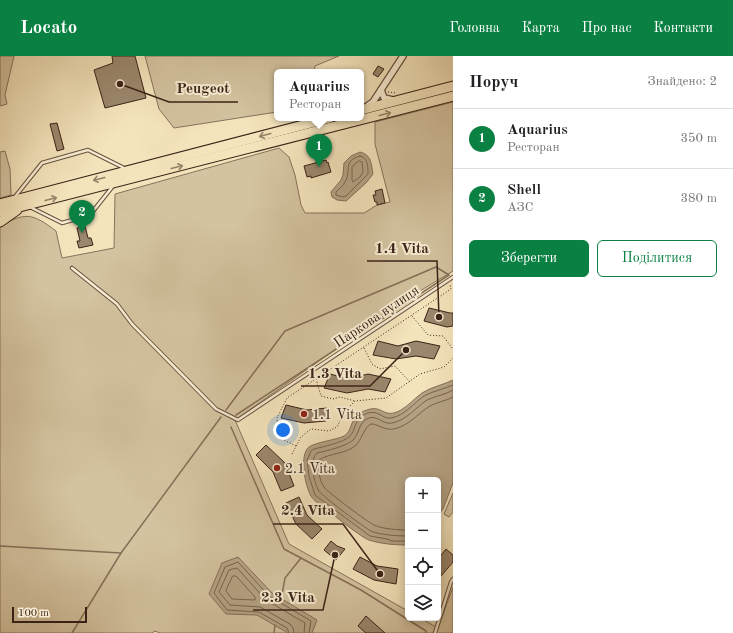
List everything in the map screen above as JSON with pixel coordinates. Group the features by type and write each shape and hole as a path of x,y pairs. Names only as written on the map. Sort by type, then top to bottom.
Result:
{"main road":[{"path":"364,108 453,86"},
{"path":"364,119 453,96"},
{"path":"0,204 319,121"},
{"path":"0,212 355,121"},
{"path":"0,222 24,206"}],"street":[{"path":"364,107 373,102 403,56"},
{"path":"381,90 384,98 398,101"}],"lane":[{"path":"11,201 42,163 88,150 130,171"},
{"path":"24,206 62,223 90,215 116,182"},
{"name":"Паркова вулиця","path":"72,268 117,304 132,324 216,409 238,420 453,277"},
{"path":"435,633 453,579"}],"path":[{"path":"296,446 278,436 277,418 287,398 451,289 449,280"},
{"path":"411,316 428,335 443,336 453,348"},
{"path":"364,347 372,364 380,369 395,366 410,382"},
{"path":"316,378 321,396 333,400 340,397 356,401 386,398 420,374 444,367 453,358"},
{"path":"292,454 301,437 311,429 329,431 337,427 345,411 356,401"}],"shaded area":[{"path":"0,56 14,56 5,95 7,104 0,106"},
{"path":"145,56 339,56 315,66 314,69 274,69 274,112 174,128 159,109"},
{"path":"453,102 453,271 410,297 235,420 289,544 405,609 405,621 425,621 438,628 453,587 453,633 161,633 154,631 153,633 0,633 0,226 16,218 29,216 41,221 56,231 62,258 114,248 115,194 279,148 289,157 295,175 301,205 305,213 364,213 377,205 390,202 375,144 375,122"},
{"path":"5,151 10,169 11,195 0,198 0,152"},
{"path":"453,493 453,512 449,517 444,514"}],"water":[{"path":"360,152 367,155 369,158 373,174 366,183 346,201 337,200 332,197 331,192 341,180 344,163 351,156"},
{"path":"453,380 453,483 441,511 441,477 405,477 405,545 369,540 312,498 304,471 304,457 309,447 344,436 349,430 354,419 367,410 377,409 387,413 395,413 404,408 419,395"},
{"path":"238,557 272,593 317,620 312,633 288,633 257,615 226,614 209,594 222,563"}],"building":[{"path":"112,56 135,56 146,98 105,108 94,70 113,63"},
{"path":"378,66 384,69 378,77 373,74"},
{"path":"57,123 64,149 57,151 50,124"},
{"path":"326,160 331,172 311,178 311,176 307,177 304,166"},
{"path":"382,189 385,203 377,205 373,195 376,195 375,191"},
{"path":"85,226 88,238 91,238 93,245 79,248 77,241 80,241 77,228"},
{"path":"429,308 453,313 453,326 447,327 424,321"},
{"path":"378,341 398,346 416,341 440,346 434,359 416,356 396,359 373,355"},
{"path":"330,374 349,379 368,374 391,379 385,392 368,389 347,393 324,388"},
{"name":"1.1 Vita","path":"286,405 307,410 327,408 326,421 304,423 281,418"},
{"name":"2.1 Vita","path":"266,445 285,463 294,486 281,491 273,472 256,455"},
{"path":"299,497 307,515 322,529 312,539 296,524 286,503"},
{"path":"331,541 337,546 345,549 336,560 324,550"},
{"path":"446,549 453,555 453,562 441,576 441,555"},
{"path":"360,557 377,566 398,569 396,584 374,580 353,569"},
{"path":"366,616 385,633 366,633 358,626"}],"waterway":[{"path":"226,410 285,331 436,267 449,275 236,415"},
{"path":"72,633 121,553 221,417"},
{"path":"231,427 284,549 361,590 426,631 426,633"},
{"path":"0,546 121,553"},
{"path":"281,600 285,578 301,558"},
{"path":"274,633 275,625"}],"place":[{"name":"Peugeot","path":"120,84"},
{"name":"Aquarius","path":"319,167"},
{"name":"Shell","path":"82,233"},
{"name":"1.4 Vita","path":"439,317"},
{"name":"1.3 Vita","path":"406,350"},
{"name":"1.1 Vita","path":"304,414"},
{"name":"2.1 Vita","path":"277,468"},
{"name":"2.3 Vita","path":"335,555"},
{"name":"2.4 Vita","path":"380,574"}]}
